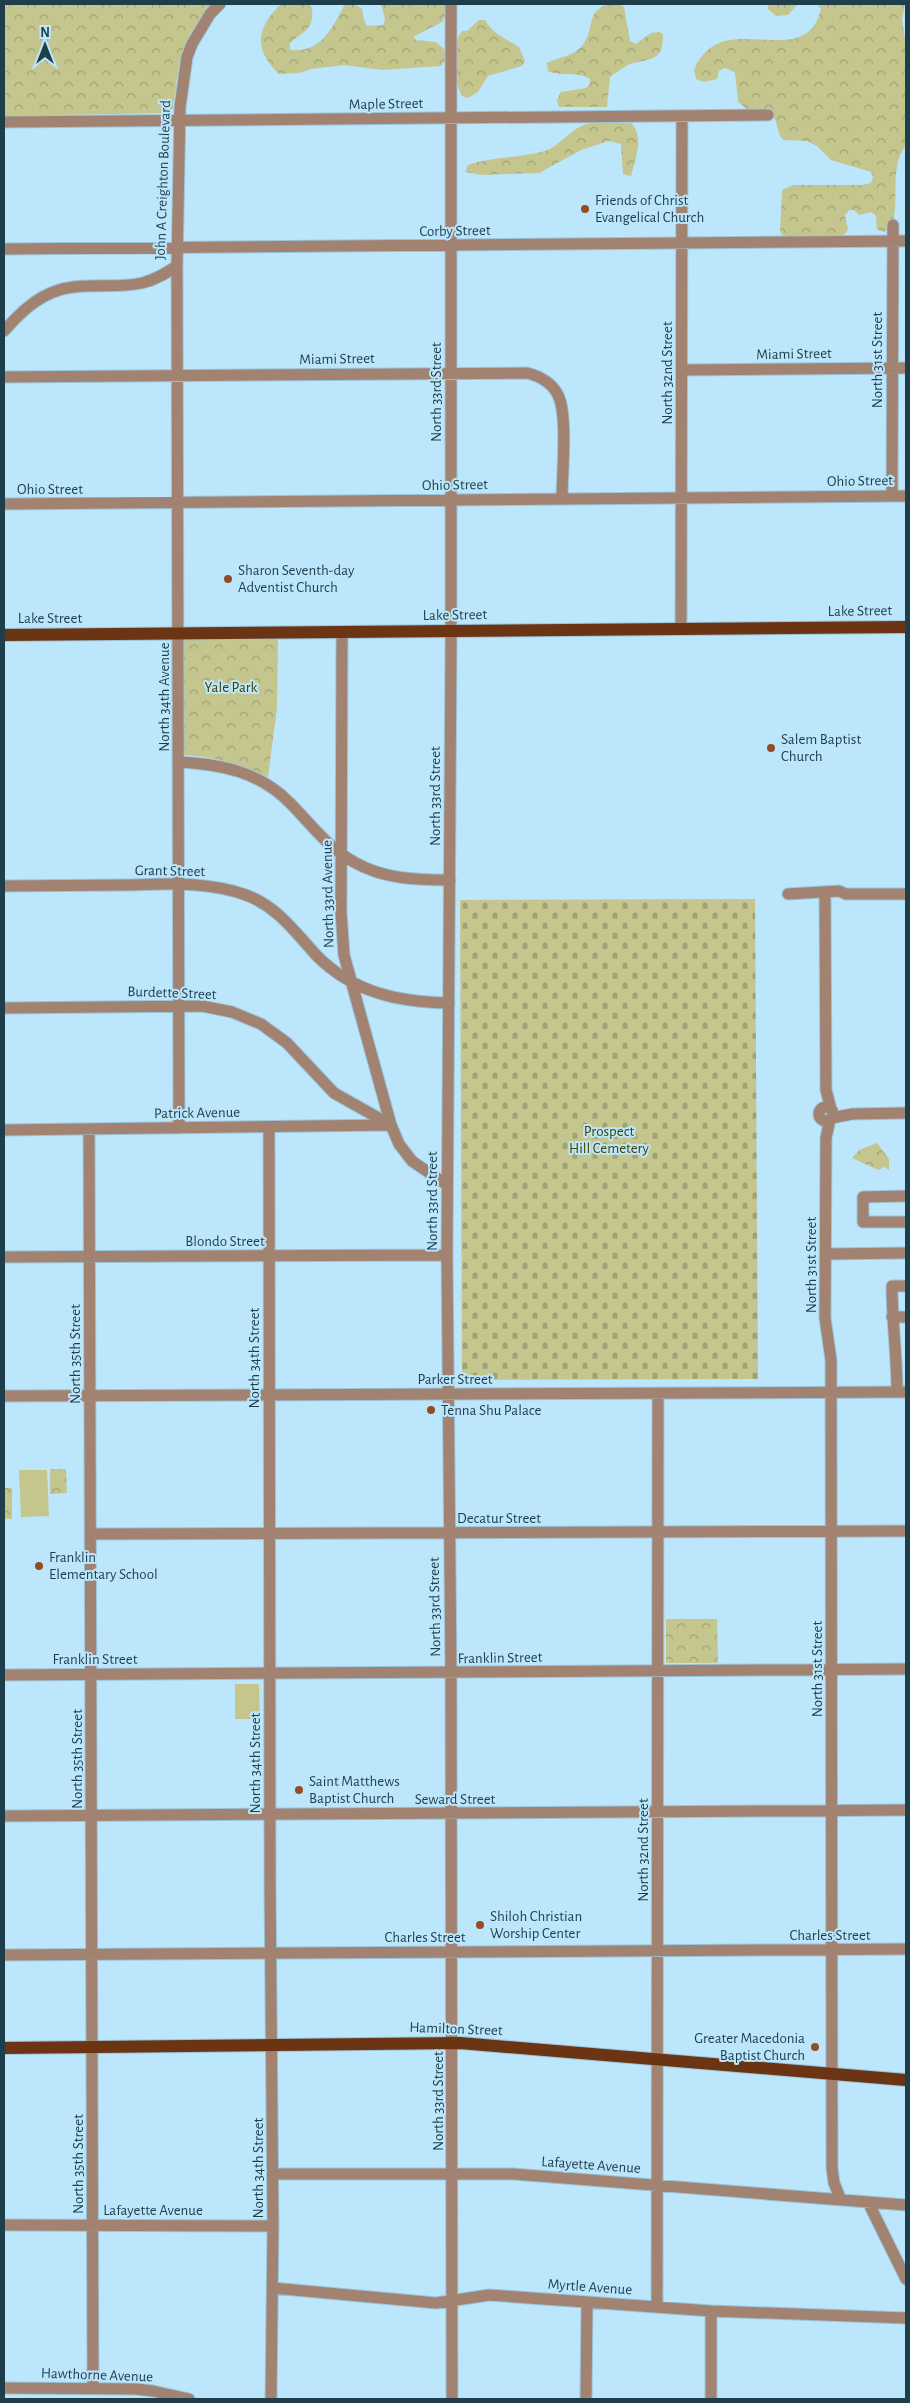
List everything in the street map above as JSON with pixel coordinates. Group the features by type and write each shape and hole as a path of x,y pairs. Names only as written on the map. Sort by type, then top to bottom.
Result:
{"main road":[{"name":"Lake Street","path":"4,635 906,627"},
{"name":"Hamilton Street","path":"4,2048 453,2043 906,2080"}],"street":[{"name":"John A Creighton Boulevard","path":"4,331 27,307 50,293 75,286 142,283 155,279 177,266 182,90 188,54 207,19 220,4"},
{"name":"North 33rd Street","path":"451,4 451,631 447,1255 453,2043 452,2399"},
{"name":"Maple Street","path":"4,122 768,115"},
{"name":"North 32nd Street","path":"681,629 682,116"},
{"name":"North 31st Street","path":"892,496 893,224"},
{"name":"Corby Street","path":"4,249 906,242"},
{"name":"North 34th Avenue","path":"177,266 179,1128"},
{"name":"Miami Street","path":"682,370 906,368"},
{"name":"Miami Street","path":"4,376 527,373 540,377 554,388 560,400 562,416 562,499"},
{"name":"Ohio Street","path":"4,504 906,496"},
{"name":"North 33rd Avenue","path":"342,632 342,933 344,955 390,1125 399,1144 412,1161 447,1185"},
{"path":"179,762 206,763 228,767 261,781 291,803 323,840 353,862 382,874 418,880 450,880"},
{"name":"Grant Street","path":"4,886 179,884 223,888 263,903 286,921 328,966 350,982 394,999 449,1003"},
{"path":"788,894 803,894 811,891 839,891 846,894 906,894"},
{"path":"803,894 810,898 838,898 846,894"},
{"name":"North 31st Street","path":"826,898 826,1318 831,1357 832,1531 832,2174 841,2200"},
{"name":"Burdette Street","path":"4,1008 179,1006 222,1009 261,1024 287,1043 334,1094 390,1125"},
{"path":"827,1114 906,1113"},
{"name":"Patrick Avenue","path":"4,1130 390,1125"},
{"name":"North 34th Street","path":"269,1127 270,1814 273,2174 271,2399"},
{"name":"North 35th Street","path":"89,1129 93,1816 93,2388"},
{"path":"906,1196 863,1197 863,1222 906,1222"},
{"path":"826,1254 906,1254"},
{"name":"Blondo Street","path":"4,1257 447,1255"},
{"path":"902,1392 892,1317 892,1286 906,1286"},
{"path":"892,1317 906,1317"},
{"name":"Parker Street","path":"4,1396 902,1392"},
{"name":"North 32nd Street","path":"658,1393 658,1951 656,2060 658,2307"},
{"name":"Decatur Street","path":"91,1534 906,1531"},
{"name":"Franklin Street","path":"4,1675 906,1669"},
{"name":"Seward Street","path":"4,1816 906,1810"},
{"name":"Charles Street","path":"4,1955 906,1949"},
{"name":"Lafayette Avenue","path":"273,2174 452,2172 513,2174 906,2205"},
{"path":"868,2202 906,2279"},
{"name":"Lafayette Avenue","path":"4,2225 273,2226"},
{"name":"Myrtle Avenue","path":"273,2288 436,2303 489,2295 711,2311 906,2318"},
{"path":"586,2399 587,2302"},
{"path":"711,2311 711,2399"},
{"name":"Hawthorne Avenue","path":"4,2388 154,2390 189,2399"}],"green space":[{"path":"4,4 212,4 191,33 184,49 179,66 172,110 169,113 4,116"},
{"path":"281,4 308,4 312,8 312,21 310,25 290,43 290,50 301,50 318,43 325,37 345,4 354,4 362,9 367,26 383,25 385,19 381,4 445,4 446,14 442,22 413,37 416,40 436,42 445,50 445,61 441,66 382,70 345,65 311,69 299,73 279,74 265,56 261,39 266,22"},
{"path":"608,4 620,4 624,7 630,41 636,44 651,33 659,32 663,34 661,50 654,57 630,64 610,77 607,107 559,107 557,100 561,92 586,88 590,84 590,79 580,75 553,73 548,71 547,63 573,53 580,48 588,35 595,13"},
{"path":"768,4 798,4 788,15 776,16 768,9"},
{"path":"817,4 905,4 902,20 906,44 906,145 897,164 894,218 891,228 883,232 877,229 876,216 871,212 859,215 854,210 849,210 845,215 848,230 841,237 785,240 780,231 782,190 793,185 861,185 871,183 873,177 871,172 831,160 817,146 807,141 784,140 780,136 775,119 762,110 748,110 738,102 735,72 725,68 719,71 717,79 704,82 696,79 694,70 707,51 723,42 742,39 781,40 798,37 812,28 821,9"},
{"path":"479,20 485,20 496,33 519,47 525,61 522,66 488,76 478,92 468,98 462,96 459,89 454,55 458,38 462,31 467,31"},
{"path":"591,123 631,123 637,135 638,148 631,176 623,174 621,144 609,141 581,150 539,173 482,175 465,172 468,165 477,162 545,151 557,145 578,128"},
{"name":"Yale Park","path":"278,639 277,708 268,777 227,762 206,757 184,755 184,640"},
{"name":"Prospect Hill Cemetery","path":"755,899 758,1379 462,1380 460,900"},
{"path":"877,1143 889,1159 889,1170 884,1167 878,1170 852,1158 859,1150"},
{"path":"50,1469 66,1469 67,1493 50,1494"},
{"path":"19,1470 47,1470 49,1516 21,1517"},
{"path":"4,1488 12,1488 12,1519 4,1519"},
{"path":"666,1619 717,1619 718,1663 666,1663"},
{"path":"235,1684 259,1684 260,1719 235,1719"}],"place":[{"name":"Friends of Christ Evangelical Church","path":"585,209"},
{"name":"Sharon Seventh-day Adventist Church","path":"228,579"},
{"name":"Salem Baptist Church","path":"771,748"},
{"name":"Tenna Shu Palace","path":"431,1410"},
{"name":"Franklin Elementary School","path":"39,1566"},
{"name":"Saint Matthews Baptist Church","path":"299,1790"},
{"name":"Shiloh Christian Worship Center","path":"480,1925"},
{"name":"Greater Macedonia Baptist Church","path":"815,2047"}]}
